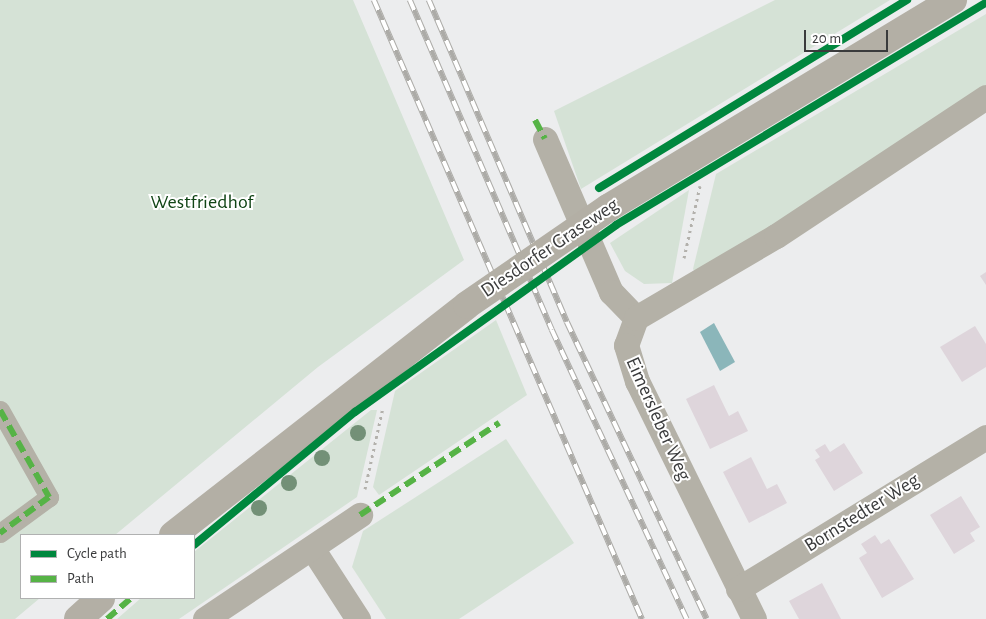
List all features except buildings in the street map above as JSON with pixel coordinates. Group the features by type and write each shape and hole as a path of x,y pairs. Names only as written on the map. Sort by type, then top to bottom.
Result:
{"main road":[{"name":"Diesdorfer Graseweg","path":"175,534 466,305 608,208 953,0"},
{"path":"78,619 100,599"}],"street":[{"path":"546,139 611,292 636,318 833,200 986,97"},
{"name":"Eimersleber Weg","path":"636,318 626,338 629,364 754,619"},
{"path":"0,410 49,497 0,534"},
{"name":"Bornstedter Weg","path":"738,589 986,437"},
{"path":"205,619 360,515"},
{"path":"312,548 358,619"}],"path":[{"path":"677,294 702,177"},
{"path":"366,488 384,408"}],"green space":[{"name":"Westfriedhof","path":"0,0 353,0 464,260 318,367 116,534 20,534 20,599 39,599 15,619 0,619"},
{"path":"775,0 890,0 581,189 554,111"},
{"path":"986,14 986,85 697,275 693,269 716,174"},
{"path":"689,190 672,283 644,284 625,271 610,243"},
{"path":"496,320 527,395 379,495 373,487 395,391"},
{"path":"371,410 377,410 357,497 179,619 117,619 140,599 195,599 195,551"},
{"path":"506,439 574,543 459,619 386,619 352,567 363,531"}],"water":[{"path":"714,323 735,362 720,371 700,332"}],"railway":[{"path":"374,0 642,619"},
{"path":"410,0 552,330 687,619"},
{"path":"429,0 567,322 707,619"}],"marked path":[{"path":"535,120 545,139"},
{"path":"0,410 49,497 0,533"},
{"path":"360,515 499,423"},
{"path":"107,619 130,599"}],"cycle path":[{"path":"599,188 907,0"},
{"path":"195,544 355,412 616,225 986,3"}]}
